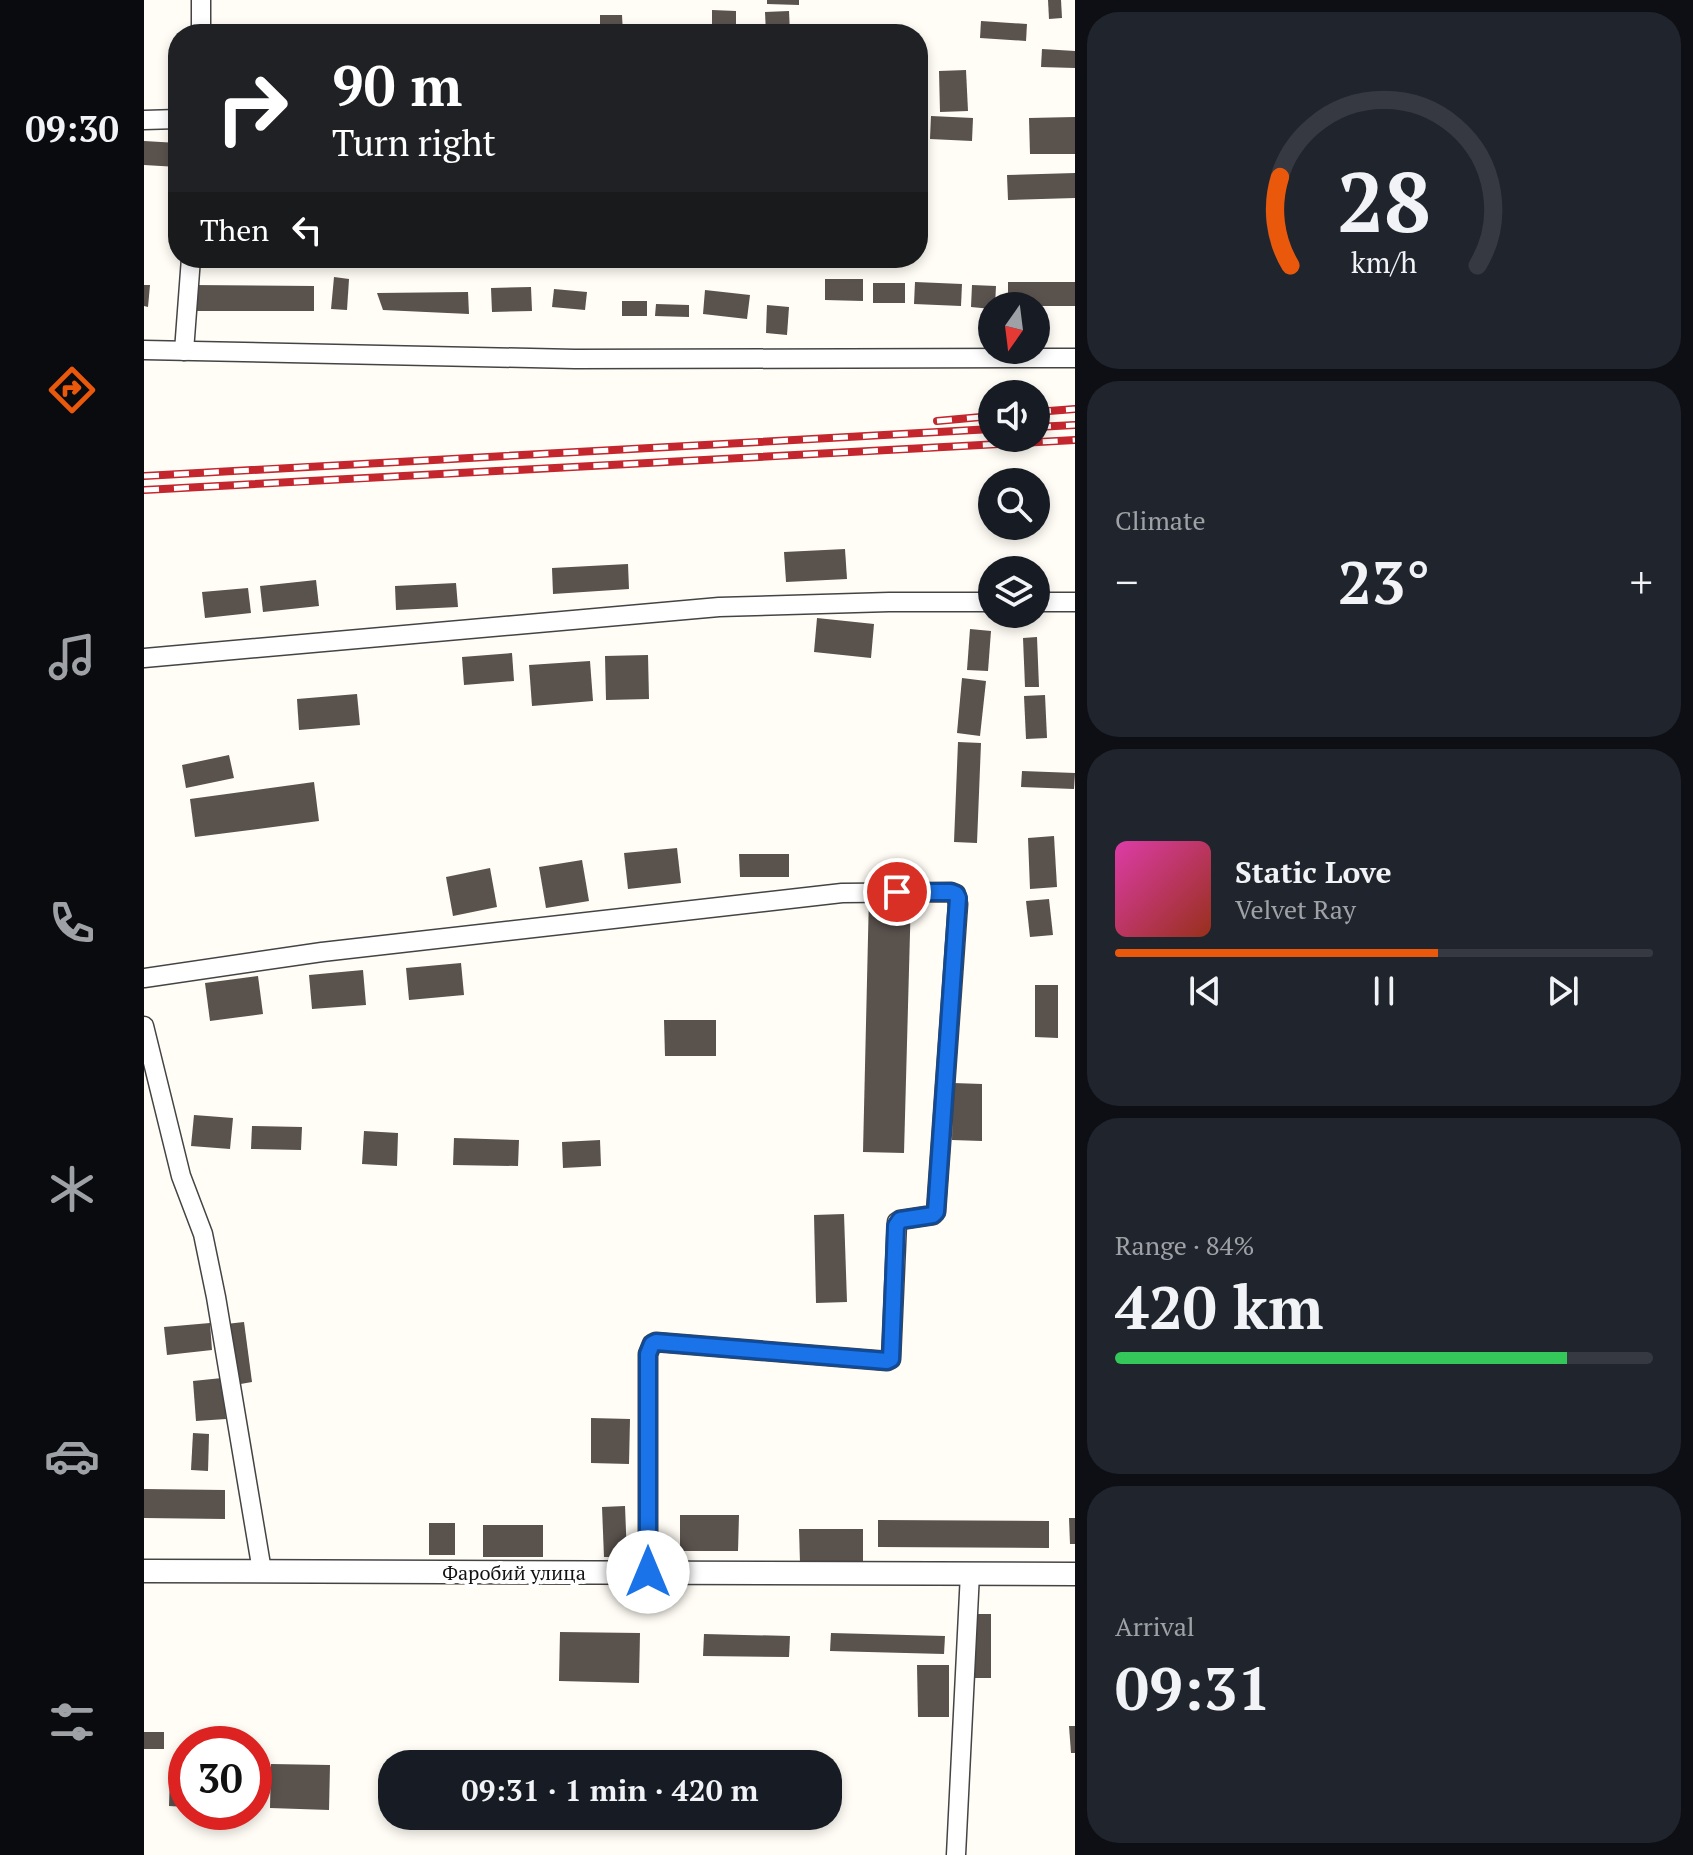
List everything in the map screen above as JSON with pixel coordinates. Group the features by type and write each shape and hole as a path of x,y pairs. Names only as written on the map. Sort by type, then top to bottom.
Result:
{"street":[{"path":"201,0 201,24"},
{"path":"144,120 168,119"},
{"path":"184,351 190,268"},
{"path":"144,350 575,359 1075,358"},
{"path":"144,658 719,607 978,602"},
{"path":"1050,602 1075,602"},
{"path":"144,978 322,952 842,893 956,894 958,904 936,1212 900,1220 896,1226 891,1359 652,1344 648,1354 648,1572"},
{"path":"144,1026 181,1176 203,1234 262,1571"},
{"name":"Фаробий улица","path":"144,1571 1075,1574"},
{"path":"956,1855 970,1573"}],"building":[{"path":"767,0 799,0 799,5 767,4"},
{"path":"1048,0 1061,0 1062,18 1049,19"},
{"path":"712,10 736,11 736,24 712,24"},
{"path":"789,11 790,24 766,24 765,12"},
{"path":"600,15 622,15 622,24 600,24"},
{"path":"981,21 1027,24 1026,41 980,38"},
{"path":"1042,49 1075,51 1075,68 1041,67"},
{"path":"966,70 968,111 940,112 939,71"},
{"path":"931,116 973,118 972,141 930,139"},
{"path":"1075,117 1075,154 1030,154 1029,118"},
{"path":"144,141 168,142 168,166 144,165"},
{"path":"1075,173 1075,198 1008,200 1007,175"},
{"path":"334,277 349,279 347,310 331,309"},
{"path":"825,279 863,279 863,301 825,300"},
{"path":"915,282 962,284 961,306 914,304"},
{"path":"1008,282 1075,282 1075,306 1050,306 1050,292 1008,292"},
{"path":"873,283 905,283 905,303 873,303"},
{"path":"144,285 150,285 148,307 144,306"},
{"path":"192,285 314,286 314,311 192,311"},
{"path":"972,285 996,286 996,292 978,292 978,308 971,307"},
{"path":"531,287 532,311 492,312 491,288"},
{"path":"554,289 587,292 585,310 552,307"},
{"path":"705,290 750,295 747,319 703,314"},
{"path":"468,292 469,314 383,310 377,293"},
{"path":"622,301 647,301 647,316 622,316"},
{"path":"656,304 689,305 689,317 655,316"},
{"path":"767,305 789,307 787,335 766,333"},
{"path":"845,549 847,579 786,582 784,552"},
{"path":"628,564 629,589 553,594 552,568"},
{"path":"316,580 319,606 263,612 260,586"},
{"path":"456,583 458,607 396,610 395,586"},
{"path":"248,588 251,613 205,618 202,592"},
{"path":"817,618 874,624 871,658 814,652"},
{"path":"970,629 991,631 988,671 967,670"},
{"path":"1037,637 1039,687 1025,687 1023,638"},
{"path":"512,653 514,681 464,685 462,657"},
{"path":"648,655 649,699 606,700 605,656"},
{"path":"590,661 593,701 532,706 529,665"},
{"path":"962,678 986,681 980,736 957,733"},
{"path":"357,694 360,725 299,730 297,699"},
{"path":"1045,695 1047,738 1026,739 1024,696"},
{"path":"958,742 981,743 977,843 954,842"},
{"path":"229,755 234,778 186,788 182,765"},
{"path":"1022,771 1075,773 1074,789 1021,787"},
{"path":"314,782 319,821 195,837 190,799"},
{"path":"1054,836 1057,887 1030,889 1028,838"},
{"path":"677,848 681,883 628,889 624,853"},
{"path":"739,854 789,854 789,877 740,877"},
{"path":"582,860 589,901 546,908 539,867"},
{"path":"490,868 497,907 453,916 446,877"},
{"path":"869,895 911,896 904,1153 863,1152"},
{"path":"1049,899 1053,935 1030,937 1026,901"},
{"path":"461,963 464,995 409,1000 406,968"},
{"path":"363,970 366,1005 312,1009 309,975"},
{"path":"258,976 263,1014 210,1021 205,983"},
{"path":"1035,985 1058,985 1058,1038 1035,1037"},
{"path":"664,1020 716,1020 716,1056 665,1056"},
{"path":"953,1083 982,1084 982,1141 952,1140"},
{"path":"194,1115 233,1118 230,1149 191,1146"},
{"path":"252,1126 302,1127 301,1150 251,1149"},
{"path":"364,1131 398,1133 397,1166 362,1164"},
{"path":"454,1138 519,1140 518,1166 453,1165"},
{"path":"600,1140 601,1166 563,1168 562,1142"},
{"path":"844,1214 847,1302 816,1303 814,1215"},
{"path":"244,1322 252,1382 235,1385 226,1324"},
{"path":"210,1323 212,1350 167,1355 164,1327"},
{"path":"222,1378 226,1419 196,1421 193,1381"},
{"path":"591,1418 630,1419 629,1464 591,1463"},
{"path":"193,1433 209,1434 208,1471 191,1470"},
{"path":"144,1489 225,1490 225,1519 144,1518"},
{"path":"625,1506 627,1557 604,1557 602,1507"},
{"path":"680,1515 739,1515 738,1551 680,1551"},
{"path":"1069,1518 1075,1518 1075,1544 1070,1544"},
{"path":"878,1520 1049,1521 1049,1548 878,1547"},
{"path":"429,1523 455,1523 455,1555 429,1555"},
{"path":"483,1525 543,1525 543,1557 483,1557"},
{"path":"799,1529 863,1529 863,1562 800,1563"},
{"path":"974,1614 991,1614 991,1678 974,1678"},
{"path":"560,1632 640,1633 639,1683 559,1681"},
{"path":"831,1633 945,1636 944,1654 830,1651"},
{"path":"704,1634 790,1636 789,1657 703,1656"},
{"path":"917,1665 949,1665 949,1717 918,1717"},
{"path":"1069,1726 1075,1726 1075,1753 1071,1753"},
{"path":"144,1732 164,1732 164,1749 144,1749"},
{"path":"272,1764 330,1765 329,1810 272,1808"}],"railway":[{"path":"1050,411 1075,409"},
{"path":"937,421 978,417"},
{"path":"1050,426 1075,425"},
{"path":"144,476 978,430"},
{"path":"144,490 1075,440"}],"route":[{"path":"648,1572 648,1354 652,1344 891,1359 897,1222 936,1212 958,898 951,892 897,892"}]}
